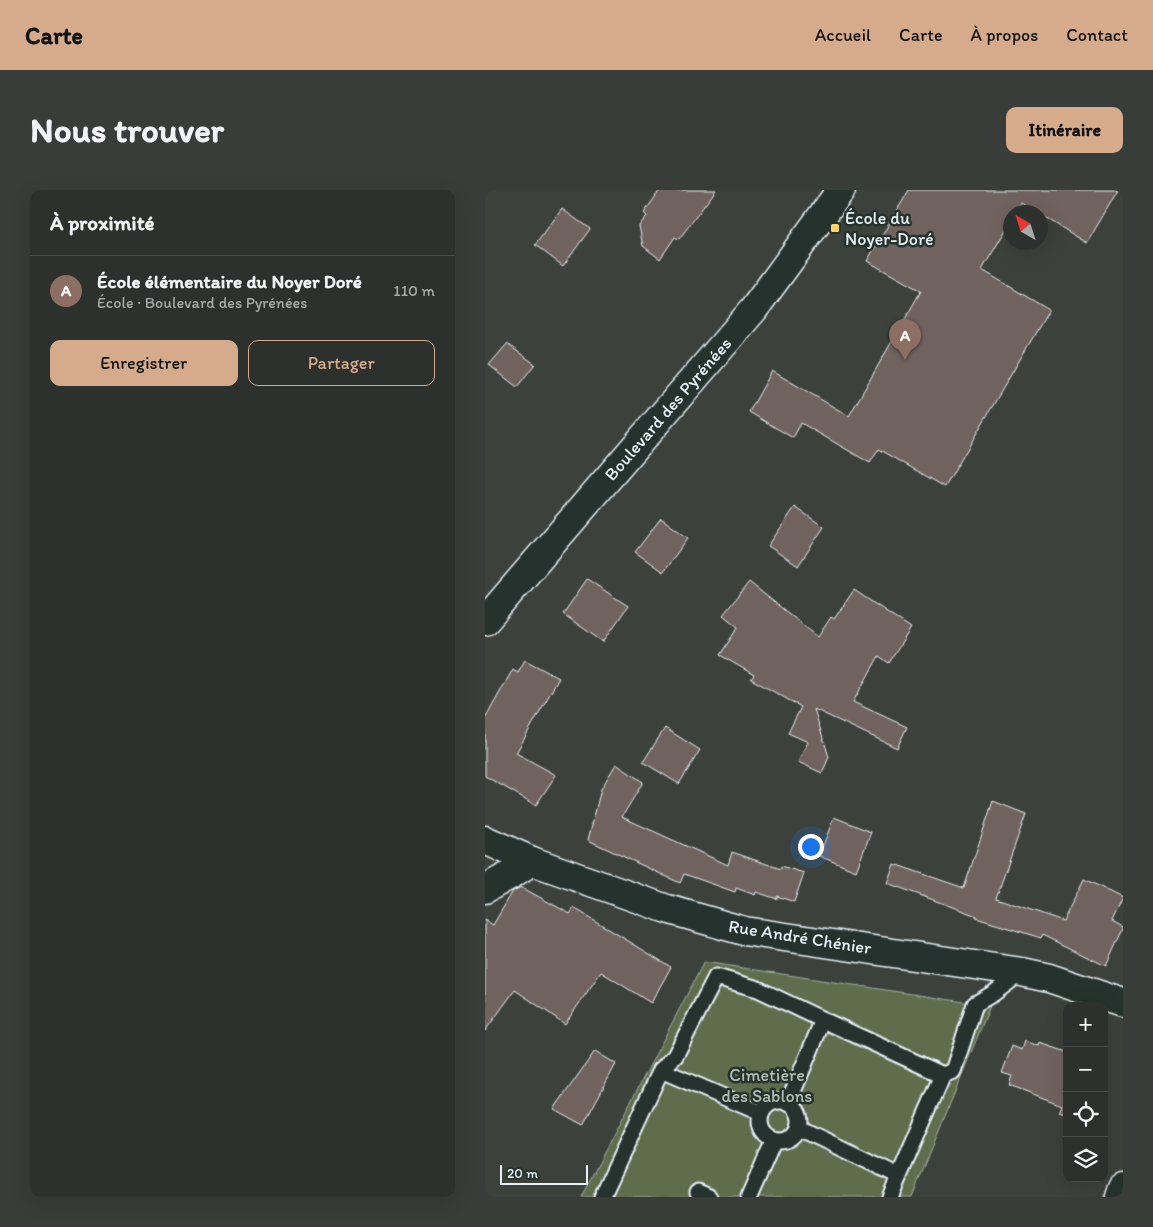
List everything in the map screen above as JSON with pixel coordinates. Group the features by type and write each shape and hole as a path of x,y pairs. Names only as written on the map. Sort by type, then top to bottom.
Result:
{"street":[{"name":"Boulevard des Pyrénées","path":"485,621 754,309 841,190"},
{"name":"Rue André Chénier","path":"485,840 532,861 667,909 744,931 1022,972 1049,978 1123,1003"},
{"path":"485,889 532,861"},
{"path":"1120,1197 1123,1188"}],"lane":[{"path":"890,1197 943,1075 953,1071 975,1004 1022,972"},
{"path":"602,1197 661,1070 675,1056 716,977 758,989 943,1075"},
{"path":"788,1103 823,1020"},
{"path":"661,1070 761,1113"},
{"path":"776,1102 788,1103 795,1107 800,1121 799,1128 794,1135 781,1141 767,1137 761,1126 761,1113 770,1104 776,1102"},
{"path":"799,1128 899,1176"},
{"path":"749,1197 773,1140"}],"green space":[{"name":"Cimetière des Sablons","path":"704,962 990,1006 912,1197 581,1197"}],"building":[{"path":"660,190 716,190 679,239 675,237 660,259 643,246 639,226 647,216 644,213"},
{"path":"909,190 1118,190 1087,243 1048,219 1048,205 1024,205 1021,203 1020,205 1003,205 1003,235 982,270 1049,310 945,487 879,449 870,463 801,423 793,438 749,412 772,371 849,416 921,291 867,261"},
{"path":"562,209 590,229 563,266 535,245"},
{"path":"507,344 535,364 517,387 489,365"},
{"path":"795,507 824,527 798,566 768,546"},
{"path":"661,518 688,538 663,572 635,552"},
{"path":"587,579 628,606 603,642 563,614"},
{"path":"749,582 818,637 831,617 834,619 854,590 911,628 889,663 879,656 853,702 907,727 897,748 814,709 829,757 822,773 798,762 808,742 788,733 801,707 751,679 754,675 720,655 738,627 723,615"},
{"path":"525,660 559,678 516,753 556,775 536,805 485,776 485,719 513,669 518,672"},
{"path":"665,728 700,750 679,784 643,762"},
{"path":"616,764 643,782 622,817 728,865 732,852 781,869 781,866 804,873 794,902 756,892 755,895 736,888 735,892 684,874 680,883 588,840 601,789"},
{"path":"993,801 1026,814 996,898 1063,921 1084,879 1123,898 1112,921 1123,927 1123,929 1106,966 1042,935 1041,938 976,918 977,916 887,883 894,864 964,888"},
{"path":"834,817 871,832 856,871 819,856"},
{"path":"521,887 570,914 574,908 671,967 651,1003 601,972 565,1024 515,990 485,1031 485,920 493,925 513,891"},
{"path":"1025,1041 1039,1046 1040,1043 1063,1051 1063,1113 1059,1112 1062,1105 1009,1085 1012,1076 1002,1073 1012,1046 1022,1050"},
{"path":"595,1051 616,1064 583,1125 554,1109"}],"place":[{"name":"École du Noyer-Doré","path":"835,228"},
{"name":"École élémentaire du Noyer Doré","path":"905,360"}]}
